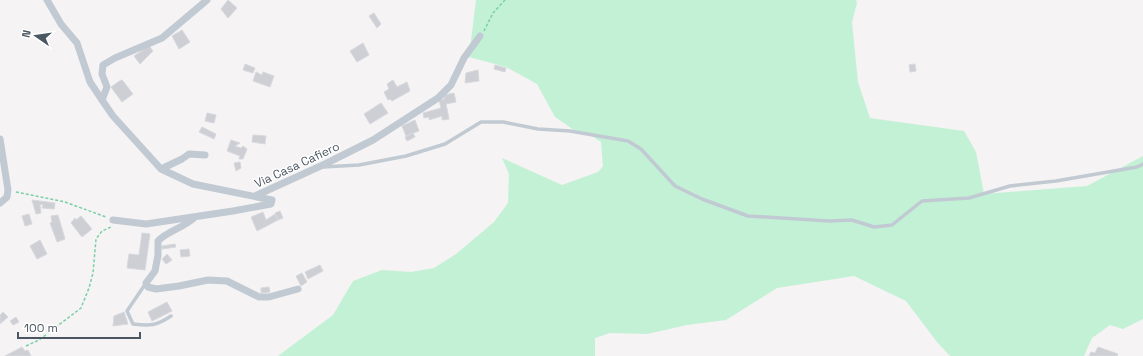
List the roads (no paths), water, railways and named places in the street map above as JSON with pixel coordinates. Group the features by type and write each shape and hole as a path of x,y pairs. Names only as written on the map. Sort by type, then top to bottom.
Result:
{"street":[{"path":"47,0 61,24 77,43 90,82 102,100 114,116 161,169 193,184 255,196"},
{"path":"102,100 107,86 102,74 103,65 115,58 162,38 207,0"},
{"name":"Via Casa Cafiero","path":"255,196 318,168 373,140 438,98 451,86 464,58 480,36"},
{"path":"0,139 8,190 7,197 0,203"},
{"path":"161,169 182,159 188,154 205,155"},
{"name":"Via Casa Cafiero","path":"113,220 146,224 271,204 272,200 255,196"},
{"path":"194,217 183,226 164,236 158,241 158,255 155,271 146,283 148,287 156,288 208,280 227,281 259,297 270,296 298,289"}],"lane":[{"path":"318,168 359,165 406,156 445,144 481,122 504,122 538,129 570,131 628,141 641,149 676,186 702,199 748,216 852,220 874,227 892,225 922,201 969,198 1010,186 1056,181 1137,167 1143,164"},
{"path":"146,283 127,311 130,320 133,324 158,324 170,316"}]}
